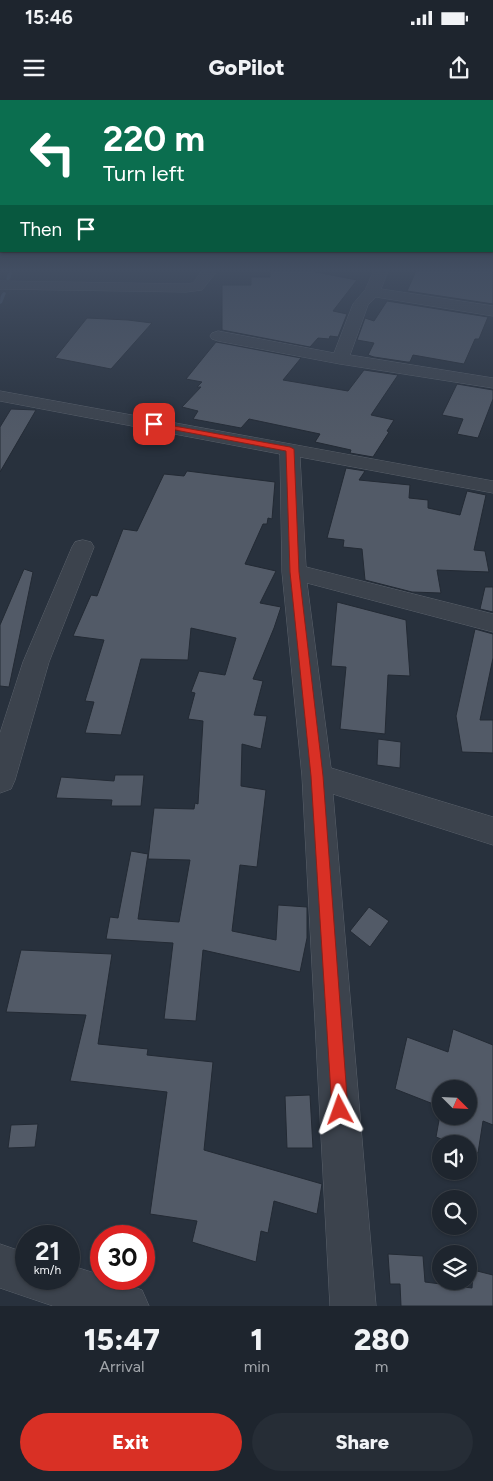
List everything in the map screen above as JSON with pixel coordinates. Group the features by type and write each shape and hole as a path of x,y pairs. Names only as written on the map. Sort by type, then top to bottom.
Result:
{"street":[{"path":"340,359 352,327"},
{"path":"218,336 340,359 493,384"},
{"path":"0,396 493,487"},
{"path":"290,449 294,572 317,776 354,1306"},
{"path":"0,780 36,662 83,546"},
{"path":"294,572 493,623"},
{"path":"317,776 493,831"},
{"path":"0,1266 15,1271"},
{"path":"74,1290 126,1306"}],"building":[{"path":"80,327 148,327 111,369 55,358"},
{"path":"222,327 342,327 338,337 330,336 329,339 318,338 310,347 222,330"},
{"path":"362,327 484,327 479,339 475,339 464,364 413,355 410,362 374,357 368,355 374,343 357,340"},
{"path":"216,342 301,358 283,380 348,391 364,370 398,375 371,415 394,420 387,431 389,432 373,457 350,453 351,450 315,442 320,434 249,419 241,428 193,419 198,411 182,407 201,387 197,387 202,382 186,379"},
{"path":"457,384 493,390 493,399 478,438 457,434 463,419 442,415"},
{"path":"11,409 36,410 0,472 0,427"},
{"path":"346,468 365,471 359,480 410,485 409,498 428,500 428,508 460,515 467,491 486,495 474,550 485,551 489,572 437,570 441,593 412,592 365,580 362,549 343,547 344,540 327,538"},
{"path":"187,471 275,482 272,519 268,518 267,524 263,524 245,564 276,571 260,603 281,607 253,679 263,681 254,715 267,716 261,749 242,744 241,786 266,790 257,867 240,865 232,931 276,940 278,905 307,907 307,938 300,972 203,950 196,1021 164,1019 173,943 106,939 110,917 118,918 131,851 148,854 138,919 179,922 190,860 148,859 154,808 194,809 195,803 198,804 203,721 188,719 195,693 191,692 199,671 225,675 236,638 191,628 188,660 141,659 121,735 85,733 94,702 85,701 104,640 73,636 91,595 97,596 123,529 137,531 164,474 184,476"},
{"path":"24,569 33,572 9,687 0,686 0,625"},
{"path":"485,587 493,587 493,612 480,609"},
{"path":"337,602 406,620 410,676 388,675 385,734 340,729 346,667 331,666"},
{"path":"475,629 493,634 493,658 480,720 493,720 493,753 462,752 456,716"},
{"path":"378,739 401,742 400,768 377,765"},
{"path":"115,775 144,775 141,806 111,806 112,800 56,798 61,777 114,781"},
{"path":"369,907 389,921 370,947 350,931"},
{"path":"21,950 112,954 98,1044 148,1049 147,1055 213,1062 204,1150 322,1184 317,1214 274,1201 268,1233 261,1231 256,1262 192,1242 197,1221 150,1214 167,1092 70,1081 86,1015 6,1012"},
{"path":"453,1029 493,1045 493,1125 483,1121 478,1153 477,1135 436,1135 438,1125 478,1125 478,1080 432,1080 432,1103 395,1089 407,1037 448,1052"},
{"path":"310,1095 313,1148 287,1148 285,1096"},
{"path":"38,1124 35,1147 8,1148 11,1125"},
{"path":"388,1254 423,1256 425,1282 432,1283 432,1290 477,1290 477,1271 493,1275 493,1306 401,1306 400,1284 390,1284"}],"route":[{"path":"154,424 290,449 294,572 317,776 340,1110"}]}
